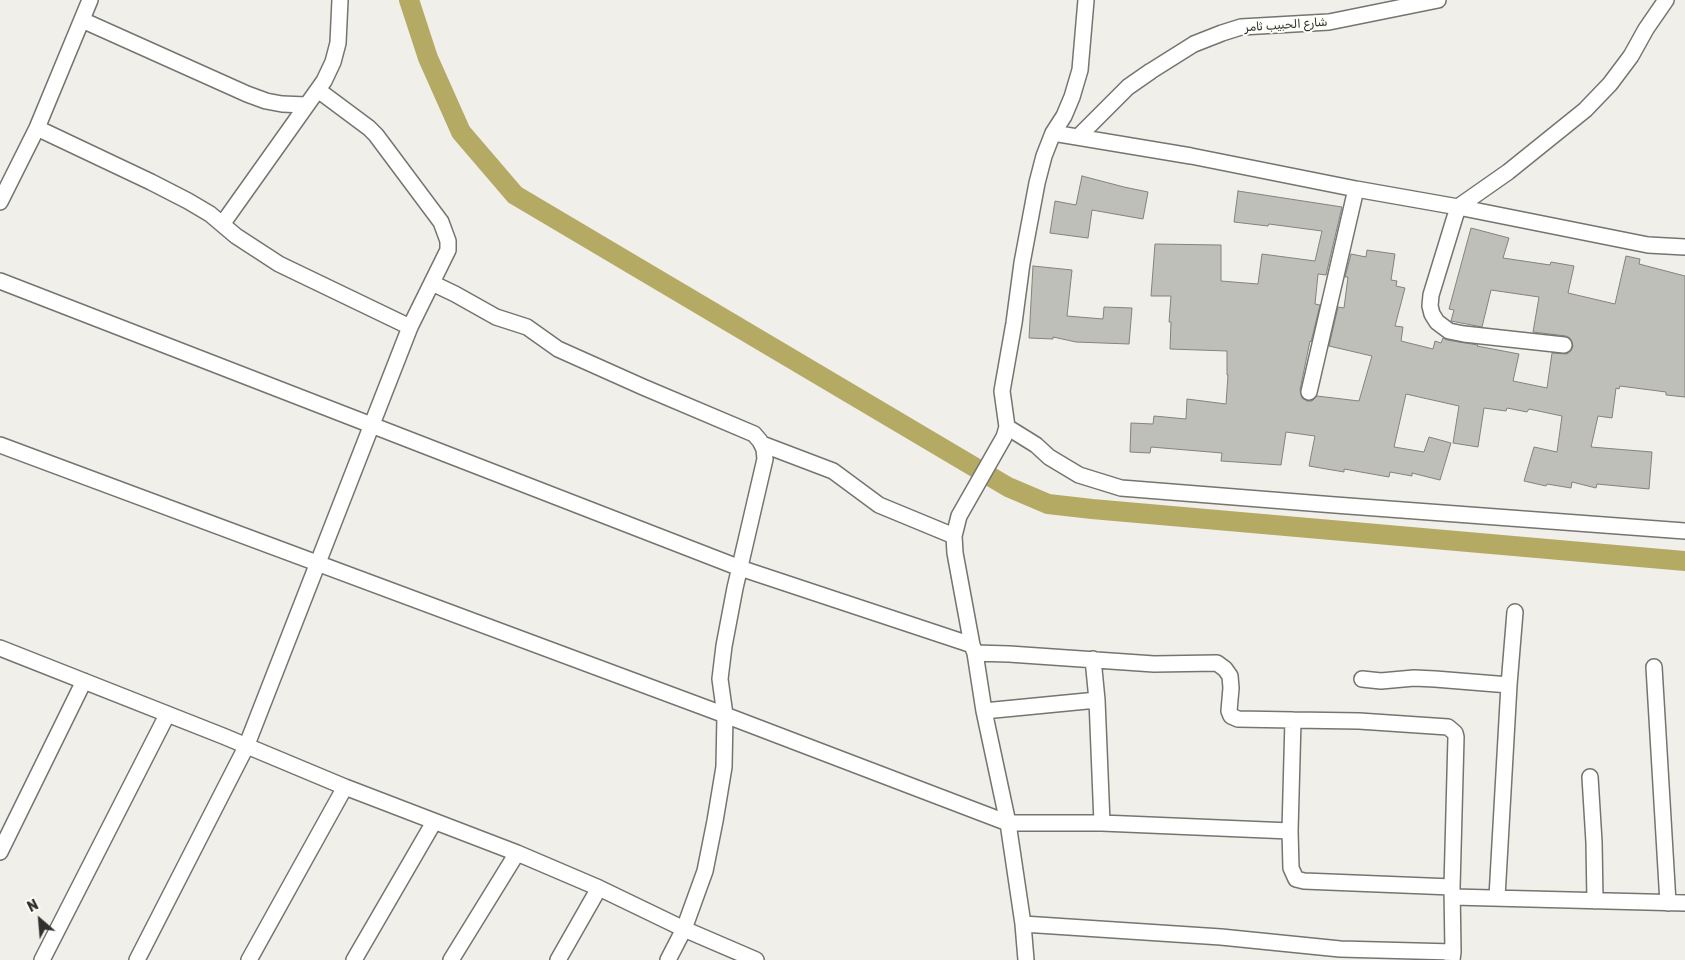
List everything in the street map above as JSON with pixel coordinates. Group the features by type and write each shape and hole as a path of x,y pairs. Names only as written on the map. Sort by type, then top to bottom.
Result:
{"street":[{"path":"0,202 37,128 90,0"},
{"path":"223,223 318,90 333,62 338,42 340,0"},
{"path":"1026,960 1023,924 1008,823 984,711 955,553 954,536 959,516 968,498 1006,432 1002,391 1022,263 1044,156 1053,133 1064,116 1072,97 1080,70 1086,0"},
{"name":"شارع الحبيب ثامر","path":"1078,137 1128,87 1151,70 1194,44 1222,33 1241,27 1329,22 1438,0"},
{"path":"1564,344 1449,331 1437,322 1430,306 1431,295 1458,207 1508,172 1585,110 1610,84 1631,56 1646,29 1666,0"},
{"path":"82,20 247,94 266,101 282,104 306,105"},
{"path":"137,960 246,747 410,326 448,250 448,241 441,222 369,128 318,90"},
{"path":"37,128 159,185 210,214 223,223 236,236 279,264 410,326"},
{"path":"1053,133 1191,156 1356,190 1458,207 1648,245 1685,247"},
{"path":"1309,392 1356,190"},
{"path":"0,281 740,568 973,649 1154,664 1217,663 1226,669 1230,676 1229,711 1231,716 1238,719 1359,721 1444,726 1452,730 1456,737 1452,892 1453,956 1340,949 1221,937 1023,924"},
{"path":"432,283 496,317 526,327 558,348 643,388 754,434 764,448 765,459 730,611 721,670 720,690 726,715 724,767 715,821 704,870 684,929 668,960"},
{"path":"1006,432 1036,446 1049,458 1079,475 1121,488 1335,506 1685,531"},
{"path":"762,444 833,471 879,505 954,536"},
{"path":"0,445 726,715 1008,823 1102,822 1290,831"},
{"path":"1497,897 1515,612"},
{"path":"1,650 223,736 345,788 517,853 600,888 684,929 756,960"},
{"path":"1093,659 1097,700 1102,822"},
{"path":"1654,667 1668,903"},
{"path":"1362,679 1414,678 1509,685"},
{"path":"0,852 84,681"},
{"path":"984,711 1097,700"},
{"path":"42,960 167,715"},
{"path":"1293,720 1290,831 1291,868 1296,878 1304,881 1497,897 1685,904"},
{"path":"1590,777 1595,902"},
{"path":"249,960 345,788"},
{"path":"354,960 434,822"},
{"path":"452,960 517,853"},
{"path":"558,960 600,888"}],"building":[{"path":"1082,176 1148,192 1143,219 1092,210 1088,238 1050,233 1055,201 1076,205"},
{"path":"1238,191 1342,207 1326,275 1318,274 1315,304 1320,305 1300,390 1302,398 1307,401 1312,401 1317,396 1359,401 1372,356 1329,346 1338,307 1344,308 1348,277 1345,277 1351,254 1366,257 1367,250 1395,254 1391,280 1397,281 1396,286 1405,288 1395,326 1403,327 1401,341 1433,349 1435,341 1441,343 1443,338 1519,354 1513,381 1547,388 1552,353 1567,354 1573,346 1570,338 1566,336 1533,332 1539,297 1491,290 1482,327 1451,321 1454,310 1449,309 1471,228 1509,238 1503,258 1550,265 1551,262 1574,266 1568,293 1615,304 1626,256 1640,259 1639,264 1685,276 1685,397 1666,395 1666,392 1620,386 1619,389 1616,388 1612,418 1598,416 1591,447 1652,452 1649,489 1597,484 1596,488 1572,482 1571,488 1547,484 1546,486 1524,481 1534,447 1557,452 1562,416 1529,409 1527,412 1507,408 1506,411 1484,408 1478,447 1453,443 1459,406 1406,394 1394,447 1424,452 1429,437 1451,443 1440,480 1412,473 1412,476 1390,472 1389,477 1344,469 1344,472 1309,466 1315,436 1286,432 1281,465 1221,461 1222,453 1151,447 1150,453 1130,452 1131,423 1153,424 1154,416 1186,419 1187,399 1226,404 1227,351 1170,349 1171,322 1169,322 1171,296 1151,296 1155,244 1221,245 1221,281 1258,284 1262,254 1315,261 1322,231 1269,224 1268,226 1234,222"},
{"path":"1033,266 1072,270 1067,316 1103,319 1104,307 1132,308 1129,344 1076,342 1053,337 1053,339 1029,338"}],"waterway":[{"path":"409,0 428,58 461,132 515,195 1008,487 1048,504 1092,509 1685,561"}]}
